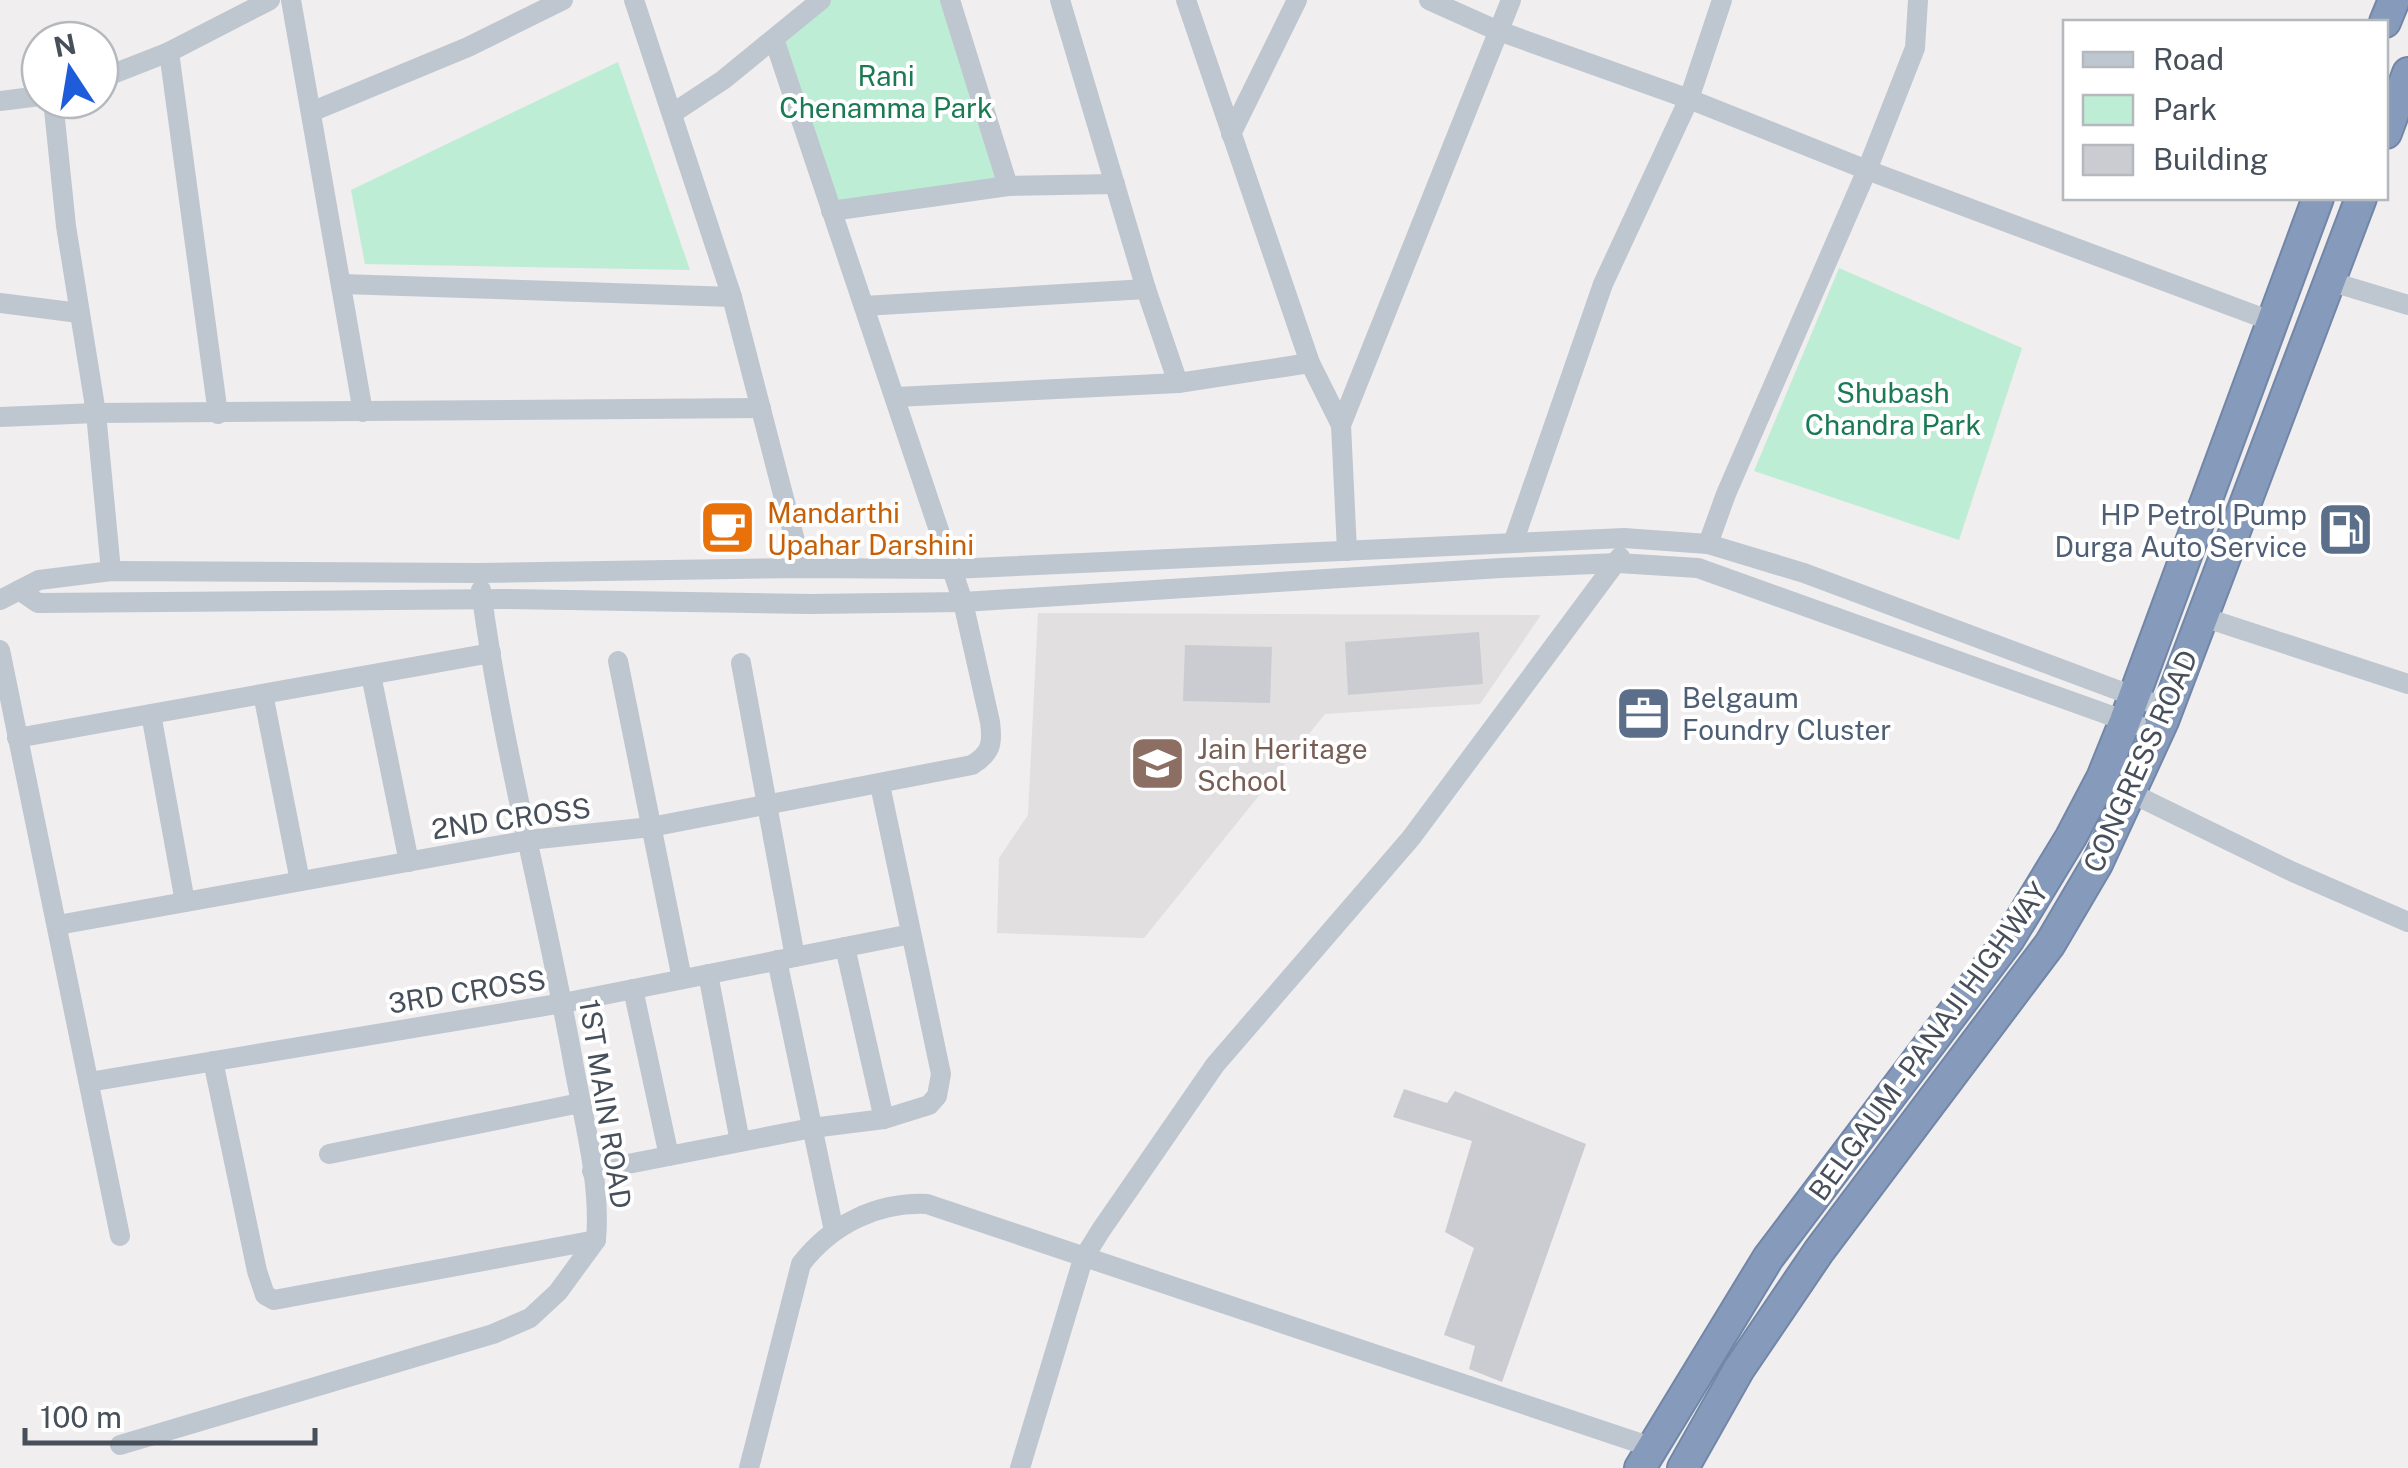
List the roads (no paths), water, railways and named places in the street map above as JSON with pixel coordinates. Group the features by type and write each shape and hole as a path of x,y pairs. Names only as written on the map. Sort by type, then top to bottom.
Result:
{"highway":[{"path":"2388,127 2408,73"},
{"name":"BELGAUM - PANAJI HIGHWAY","path":"1646,1458 1768,1258 2008,939 2072,837 2102,778 2130,708 2317,200"},
{"name":"CONGRESS ROAD","path":"1682,1468 1739,1369 1819,1251 2050,944 2097,864 2162,721 2360,200"}],"street":[{"path":"120,72 169,52 270,0"},
{"path":"291,0 364,412"},
{"path":"311,112 468,46 564,0"},
{"path":"634,0 732,296 802,568"},
{"path":"673,113 723,80 821,0"},
{"path":"950,0 1008,186"},
{"path":"1060,0 1178,383"},
{"path":"1186,0 1310,363 1342,425"},
{"path":"1231,134 1297,0"},
{"path":"1429,0 1496,30 1689,99 2271,322"},
{"path":"1347,550 1342,425 1510,0"},
{"path":"1512,543 1603,284 1689,99 1722,0"},
{"path":"1708,544 1915,48 1918,0"},
{"path":"774,39 963,602"},
{"path":"169,52 218,414"},
{"path":"55,120 78,313 96,413 111,572"},
{"path":"831,211 1008,186 1115,184"},
{"path":"2330,281 2408,305"},
{"path":"342,284 732,296"},
{"path":"864,306 1146,289"},
{"path":"0,303 78,313"},
{"path":"896,398 1178,383 1310,363"},
{"path":"0,417 761,408"},
{"path":"1020,1468 1083,1258 1215,1065 1411,838 1618,563 1624,538"},
{"path":"10,595 39,580 111,572 952,569 1624,538 1708,544 1804,573 2162,721"},
{"path":"10,595 38,603 482,599 963,602 1618,563 1698,568 2130,708"},
{"name":"1ST MAIN ROAD","path":"120,1445 493,1334 530,1318 558,1292 596,1240 592,1171 563,1003 491,653 479,573"},
{"name":"2ND CROSS","path":"58,926 529,840 651,827 972,765 985,757 992,741 963,602"},
{"path":"2202,617 2408,684"},
{"path":"0,650 120,1236"},
{"path":"17,738 491,653"},
{"path":"618,661 682,979"},
{"path":"741,663 766,806 812,1128 834,1230"},
{"path":"371,674 409,862"},
{"path":"263,694 300,881"},
{"path":"151,714 185,902"},
{"path":"592,1171 812,1128 884,1119 929,1105 940,1086 941,1074 880,785"},
{"path":"2131,793 2408,922"},
{"name":"3RD CROSS","path":"90,1082 563,1003 911,934"},
{"path":"845,947 884,1119"},
{"path":"708,974 740,1142"},
{"path":"634,989 669,1156"},
{"path":"212,1061 256,1271 266,1295 274,1300 596,1240"},
{"path":"328,1154 580,1103"},
{"path":"749,1468 801,1264 834,1230 872,1211 904,1203 927,1204 1646,1458"}],"place":[{"name":"Mandarthi Upahar Darshini","path":"728,528"},
{"name":"HP Petrol Pump Durga Auto Service","path":"2346,530"},
{"name":"Belgaum Foundry Cluster","path":"1643,713"},
{"name":"Jain Heritage School","path":"1158,764"}],"park label":[{"name":"Rani Chenamma Park","path":"886,91"},
{"name":"Shubash Chandra Park","path":"1893,408"}]}
